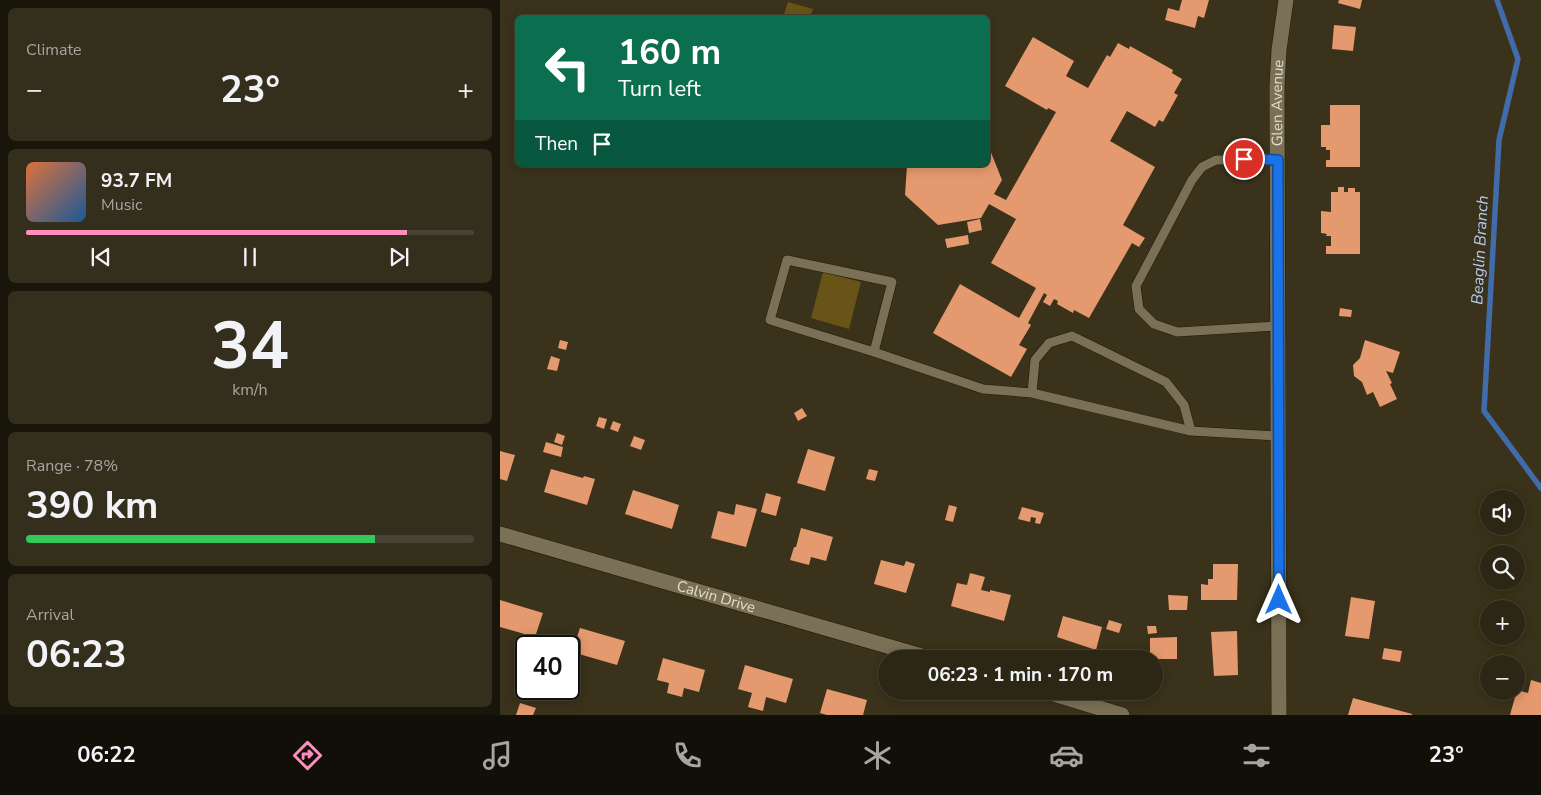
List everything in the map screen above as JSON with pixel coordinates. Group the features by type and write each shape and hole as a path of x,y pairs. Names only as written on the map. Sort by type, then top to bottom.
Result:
{"street":[{"name":"Glen Avenue","path":"1279,715 1278,160 1279,59 1286,0"},
{"name":"Calvin Drive","path":"500,534 901,650"},
{"path":"1073,700 1122,715"}],"lane":[{"path":"1278,160 1216,160 1202,167 1188,188 1136,286 1139,309 1154,324 1177,332 1278,326"},
{"path":"874,352 892,282 787,260 770,320 874,352 983,389 1032,393 1191,431 1278,436"},
{"path":"1032,393 1036,360 1048,343 1072,336 1166,382 1184,404 1191,431"}],"shaded area":[{"path":"788,2 813,9 811,15 784,15"},
{"path":"823,272 861,282 849,329 811,318"}],"building":[{"path":"1182,0 1209,0 1204,18 1198,16 1195,28 1165,20 1168,8 1179,11"},
{"path":"1339,0 1362,0 1360,9 1338,3"},
{"path":"1334,25 1356,27 1353,51 1332,49"},
{"path":"1033,37 1074,61 1066,76 1088,88 1107,55 1110,57 1118,43 1129,49 1130,46 1173,70 1172,73 1182,79 1174,93 1178,95 1163,122 1159,120 1155,127 1127,111 1110,141 1155,167 1123,225 1145,238 1139,247 1132,243 1089,318 1074,310 1073,313 1057,304 1058,301 1054,299 1050,306 1043,302 1047,295 1044,293 1028,323 1031,325 1019,345 1027,349 1011,377 933,333 960,284 1019,318 1036,288 991,263 1016,219 989,204 981,218 938,225 905,195 907,167 990,167 990,150 1002,180 994,194 1006,200 1056,112 1048,108 1047,110 1005,86"},
{"path":"1330,105 1360,105 1360,167 1326,167 1326,160 1330,160 1330,150 1326,150 1326,147 1321,147 1321,125 1330,125"},
{"path":"1338,187 1344,187 1344,192 1348,192 1348,188 1355,188 1355,192 1360,192 1360,254 1326,254 1326,246 1331,246 1331,236 1321,233 1321,211 1331,212 1331,192 1338,192"},
{"path":"980,219 982,230 969,233 967,222"},
{"path":"968,235 969,244 947,248 945,239"},
{"path":"1340,308 1352,310 1351,317 1339,316"},
{"path":"560,340 568,342 566,350 558,348"},
{"path":"1365,340 1400,352 1393,373 1386,371 1397,399 1380,407 1373,392 1367,395 1362,382 1354,376 1353,365 1360,358"},
{"path":"551,356 560,359 557,371 547,369"},
{"path":"802,408 807,416 798,421 794,413"},
{"path":"599,417 607,419 604,429 596,426"},
{"path":"613,421 621,424 618,432 610,429"},
{"path":"557,433 565,436 562,445 554,442"},
{"path":"634,436 645,440 641,450 630,446"},
{"path":"546,442 563,447 561,457 543,452"},
{"path":"808,449 835,457 825,491 797,483"},
{"path":"500,451 515,455 507,481 500,479"},
{"path":"551,469 583,478 584,476 595,479 587,505 544,492"},
{"path":"869,469 878,471 875,481 866,479"},
{"path":"633,490 679,505 672,529 625,514"},
{"path":"766,493 781,497 776,516 761,512"},
{"path":"736,504 757,509 746,547 711,538 718,511 734,515"},
{"path":"949,505 957,507 953,522 945,520"},
{"path":"1022,507 1044,513 1040,524 1035,523 1036,518 1031,517 1030,522 1018,519"},
{"path":"801,528 833,537 826,561 811,557 809,565 790,560"},
{"path":"881,560 904,566 906,561 915,564 906,593 874,584"},
{"path":"1213,564 1238,564 1237,600 1201,600 1201,584 1208,585 1208,579 1213,579"},
{"path":"970,573 985,577 981,590 1011,595 1004,621 951,606 957,583 967,585"},
{"path":"1168,595 1188,596 1187,610 1169,610"},
{"path":"1351,597 1375,601 1369,639 1345,636"},
{"path":"500,600 543,613 536,635 528,635 500,627"},
{"path":"1063,616 1102,627 1096,650 1057,637"},
{"path":"1109,620 1122,624 1119,633 1106,629"},
{"path":"1147,626 1156,626 1157,633 1148,634"},
{"path":"580,628 625,641 617,665 580,654 580,635 578,635"},
{"path":"1237,631 1238,675 1214,676 1211,632"},
{"path":"1177,637 1177,659 1163,659 1163,650 1150,650 1150,638"},
{"path":"1384,648 1402,651 1400,662 1382,659"},
{"path":"663,658 705,670 699,692 684,688 682,697 667,693 669,683 657,680"},
{"path":"745,665 793,679 786,703 766,697 763,711 748,707 752,693 738,689"},
{"path":"1531,680 1541,683 1541,715 1510,715 1514,700 1525,700 1525,692 1528,693"},
{"path":"827,689 867,700 863,715 827,715 820,713"},
{"path":"1353,698 1412,714 1412,715 1348,715"},
{"path":"520,703 536,708 533,715 516,715"}],"waterway":[{"name":"Beaglin Branch","path":"1497,0 1518,59 1499,140 1484,411 1541,488"}],"route":[{"path":"1244,159 1278,160 1279,600"}]}
